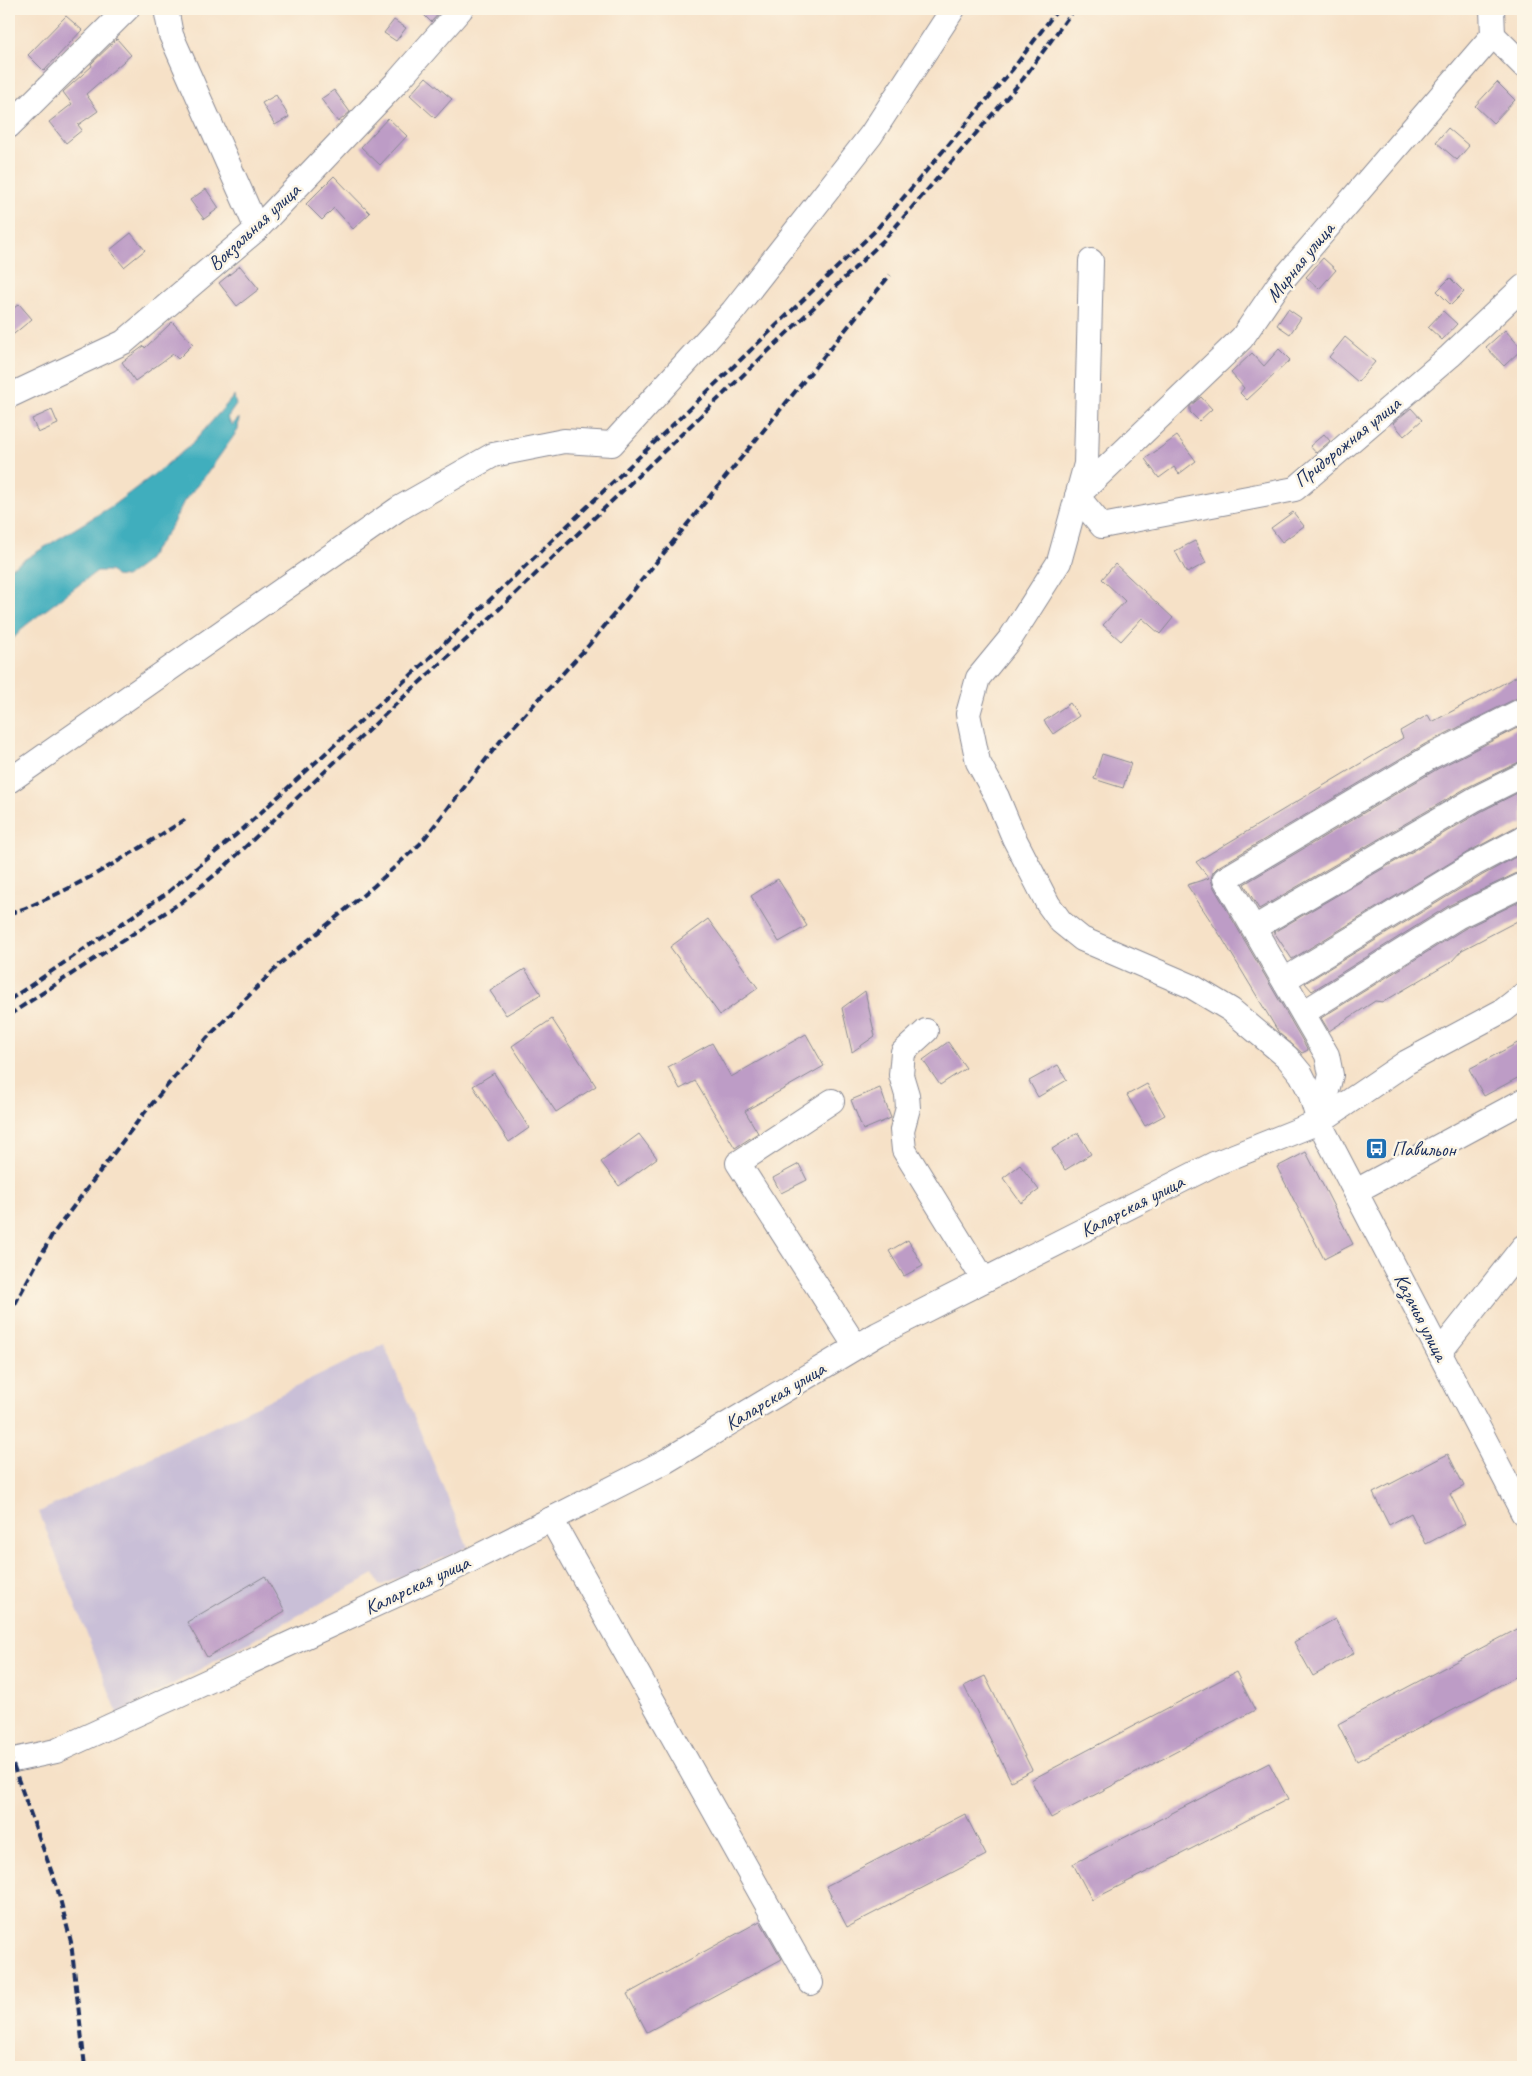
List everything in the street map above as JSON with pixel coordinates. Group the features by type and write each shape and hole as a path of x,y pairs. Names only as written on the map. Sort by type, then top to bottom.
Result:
{"street":[{"path":"9,126 127,9"},
{"path":"166,9 171,35 257,229"},
{"name":"Вокзальная улица","path":"9,396 124,342 257,229 397,82 461,9"},
{"path":"9,780 398,508 493,455 564,440 612,444 733,311 871,135 953,9"},
{"path":"1492,9 1493,35 1523,65"},
{"name":"Мирная улица","path":"1077,496 1242,338 1279,284 1493,35"},
{"name":"Казачья улица","path":"1091,260 1086,464 1058,562 1010,639 978,678 968,714 978,762 997,797 1018,845 1048,904 1061,922 1082,939 1191,986 1237,1016 1287,1057 1301,1074 1310,1092 1319,1122 1523,1512"},
{"name":"Придорожная улица","path":"1077,496 1102,526 1295,489 1450,356 1523,287"},
{"path":"1319,1122 1331,1075 1327,1055 1225,879 1432,756 1523,710"},
{"path":"1254,928 1476,799 1523,775"},
{"path":"1284,980 1474,864 1523,838"},
{"path":"1303,1013 1457,917 1523,885"},
{"name":"Каларская улица","path":"9,1761 56,1751 459,1566 666,1461 856,1347 984,1280 1214,1164 1319,1122 1406,1062 1504,1010 1523,995"},
{"path":"926,1031 903,1052 901,1075 907,1095 908,1108 902,1130 904,1150 984,1280"},
{"path":"832,1101 738,1163 856,1347"},
{"path":"1356,1191 1523,1101"},
{"path":"1440,1352 1523,1247"},
{"path":"551,1519 811,1983"}],"shaded area":[{"path":"384,1344 468,1547 380,1586 374,1574 118,1714 39,1512"}],"water":[{"path":"234,396 236,405 227,418 232,425 239,418 238,430 206,475 184,501 171,527 145,563 126,577 115,576 110,571 97,571 26,625 9,643 9,569 112,506 152,476 191,445"}],"building":[{"path":"418,9 443,9 431,22"},
{"path":"66,16 82,30 44,71 28,55"},
{"path":"394,20 406,28 396,41 384,33"},
{"path":"117,39 131,55 86,94 98,111 78,125 82,130 66,143 49,122 72,104 63,92 92,66 91,64"},
{"path":"426,77 452,99 435,118 410,95"},
{"path":"1497,82 1515,100 1493,123 1475,106"},
{"path":"334,90 350,112 338,122 321,99"},
{"path":"276,95 289,117 275,125 262,103"},
{"path":"388,118 407,136 380,165 361,147"},
{"path":"1448,128 1469,146 1457,160 1436,142"},
{"path":"334,176 370,213 353,229 334,208 322,220 306,204"},
{"path":"206,189 219,208 204,219 190,200"},
{"path":"131,233 145,250 124,267 110,250"},
{"path":"1323,258 1336,270 1319,289 1306,277"},
{"path":"240,266 259,289 237,306 219,283"},
{"path":"1450,278 1464,292 1451,305 1437,291"},
{"path":"19,304 32,319 9,338 9,312"},
{"path":"1288,309 1301,318 1290,334 1277,325"},
{"path":"1443,311 1457,324 1442,340 1428,327"},
{"path":"172,322 193,344 178,359 173,354 135,381 122,362 144,346 145,348"},
{"path":"1505,330 1522,349 1504,366 1486,347"},
{"path":"1345,337 1375,362 1358,382 1329,357"},
{"path":"1279,349 1290,360 1247,400 1240,393 1244,388 1231,373 1252,353 1264,366"},
{"path":"1201,397 1212,409 1199,421 1190,412 1190,406"},
{"path":"1411,408 1422,420 1404,436 1393,423"},
{"path":"52,410 58,424 38,433 32,419"},
{"path":"1324,434 1330,441 1316,453 1310,446"},
{"path":"1177,436 1196,461 1179,474 1174,467 1159,478 1145,459"},
{"path":"1293,512 1304,526 1282,542 1271,528"},
{"path":"1195,541 1206,563 1187,573 1175,551"},
{"path":"1115,564 1173,618 1160,634 1142,618 1121,641 1103,625 1125,601 1102,579"},
{"path":"1523,673 1523,696 1425,744 1218,867 1213,872 1211,879 1213,886 1308,1050 1302,1053 1279,1033 1222,938 1187,885 1209,878 1196,862 1403,738 1400,731 1428,715 1432,722"},
{"path":"1070,703 1079,716 1053,734 1044,721"},
{"path":"1523,725 1523,761 1468,787 1259,909 1244,884 1439,768"},
{"path":"1102,754 1131,763 1123,788 1094,779"},
{"path":"1523,790 1523,824 1468,852 1292,959 1274,932 1482,811"},
{"path":"1523,853 1523,871 1450,905 1312,991 1305,983 1481,876"},
{"path":"778,879 807,926 779,942 751,896"},
{"path":"1523,900 1523,918 1462,950 1451,962 1383,1002 1375,1001 1329,1031 1321,1018 1464,929"},
{"path":"708,919 758,988 720,1015 670,947"},
{"path":"525,969 541,994 506,1015 490,991"},
{"path":"865,991 875,1036 852,1052 842,1008"},
{"path":"552,1019 596,1086 556,1112 512,1046"},
{"path":"806,1034 824,1066 745,1111 758,1133 735,1148 695,1081 680,1089 668,1067 712,1043 731,1077"},
{"path":"1523,1040 1523,1075 1484,1096 1469,1069"},
{"path":"948,1042 966,1068 940,1085 923,1060"},
{"path":"1058,1065 1067,1080 1038,1097 1029,1081"},
{"path":"494,1073 529,1128 509,1142 473,1086"},
{"path":"1147,1084 1165,1115 1145,1126 1127,1095"},
{"path":"880,1088 891,1118 863,1130 851,1100"},
{"path":"1078,1133 1091,1154 1065,1170 1052,1149"},
{"path":"639,1134 657,1158 619,1186 601,1162"},
{"path":"1306,1152 1353,1244 1324,1259 1277,1167"},
{"path":"799,1164 807,1180 781,1193 773,1178"},
{"path":"1020,1165 1039,1190 1021,1203 1003,1178"},
{"path":"908,1240 923,1266 904,1276 889,1251"},
{"path":"1448,1454 1464,1486 1450,1494 1465,1524 1426,1544 1411,1513 1389,1525 1373,1493"},
{"path":"265,1576 285,1611 207,1657 187,1622"},
{"path":"1335,1619 1354,1653 1313,1676 1294,1642"},
{"path":"1523,1626 1523,1673 1357,1761 1338,1724"},
{"path":"1236,1672 1255,1710 1051,1818 1031,1780"},
{"path":"985,1676 1032,1770 1011,1781 964,1686"},
{"path":"1269,1763 1288,1799 1092,1900 1073,1864"},
{"path":"965,1814 986,1855 847,1927 826,1886"},
{"path":"760,1921 782,1959 647,2032 627,1994"}],"railway":[{"path":"9,1000 167,893 244,828 423,664 875,231 1012,70 1058,9"},
{"path":"9,1015 183,901 222,869 492,616 884,240 1023,79 1074,9"},
{"path":"9,1315 52,1235 141,1117 207,1038 281,963 374,886 420,844 502,739 589,645 890,275"},
{"path":"9,914 78,884 186,819"},
{"path":"9,1754 57,1887 71,1942 85,2067"}],"place":[{"name":"Павильон","path":"1376,1149"}]}
